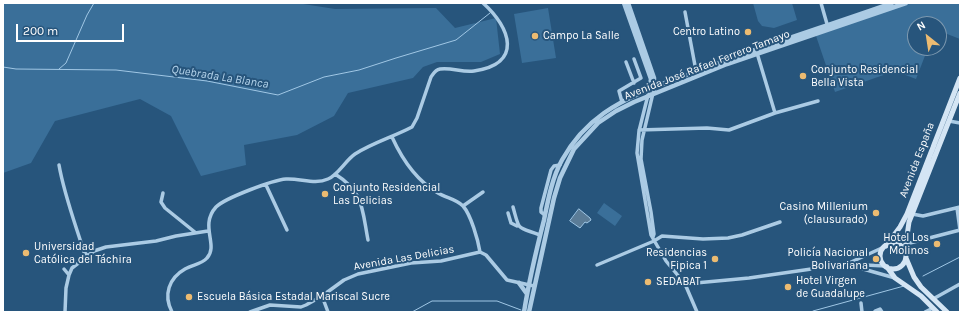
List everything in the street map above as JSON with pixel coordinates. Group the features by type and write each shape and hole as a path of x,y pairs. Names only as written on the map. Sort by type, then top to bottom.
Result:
{"main road":[{"name":"Avenida España","path":"885,246 900,227 907,214 960,78"},
{"name":"Avenida España","path":"905,250 909,222 960,93"},
{"path":"935,310 921,296 895,278 882,263 880,254 885,246 889,244 896,244 903,247 914,277 933,299 947,312"},
{"path":"886,267 890,269 899,268 905,262 906,258"}],"street":[{"path":"172,312 167,300 167,291 170,284 174,278 186,269 208,258 210,249 208,224 212,211 220,203 235,196 286,179 321,181 330,178 355,154 412,127 416,122 428,87 438,69 466,72 488,68 499,62 507,53 508,46 503,31 495,16 483,3"},
{"path":"624,3 651,79 651,91 639,130 637,143 638,164 648,213 650,235 654,239 666,261 685,284 697,312"},
{"path":"628,3 654,78 642,140 641,159 651,212 654,239"},
{"path":"821,3 827,24"},
{"name":"Avenida José Rafael Ferrero Tamayo","path":"524,312 527,294 531,286 557,187 563,170 574,149 591,130 608,116 651,91 696,71 827,24 892,3"},
{"name":"Avenida José Rafael Ferrero Tamayo","path":"529,312 531,286 540,235 550,193 560,165 568,150 596,119 622,102 651,91 757,53 906,3"},
{"path":"685,12 696,71"},
{"path":"757,53 775,113"},
{"path":"622,102 619,91 641,78 634,59"},
{"path":"626,62 634,83"},
{"path":"639,130 707,128 729,130 775,113 818,101"},
{"path":"949,121 960,123"},
{"path":"392,137 403,159 415,174 439,194 454,200 463,206 470,217 479,244 480,252 486,255 508,280 531,286"},
{"path":"59,165 67,197 84,252 87,256"},
{"path":"335,174 348,184 359,197 368,240"},
{"path":"266,185 287,230"},
{"path":"463,206 483,192"},
{"path":"163,193 161,202 162,205 196,233"},
{"path":"512,207 518,226"},
{"path":"906,244 960,230 958,207 923,216 912,214"},
{"path":"508,213 511,223 540,235"},
{"path":"597,265 662,236 728,238 742,235 780,222"},
{"path":"65,312 68,275 72,268 98,249 156,241 208,231"},
{"path":"846,264 885,246"},
{"name":"Avenida Las Delicias","path":"250,312 270,305 301,307 322,296 344,280 358,274 410,263 441,261 480,252"},
{"path":"846,264 895,278"},
{"path":"685,284 749,278 846,264 886,267"},
{"path":"64,269 68,275"},
{"path":"519,283 527,294"},
{"path":"933,299 960,284"},
{"path":"322,296 328,312"},
{"path":"861,303 862,312"},
{"path":"875,310 880,309 882,312"},
{"path":"925,312 935,310"}],"shaded area":[{"path":"3,3 297,3 335,9 436,8 455,28 496,18 500,54 481,62 437,62 423,67 413,78 348,93 334,116 297,135 244,145 246,165 201,176 171,116 140,99 55,121 31,163 3,173"},
{"path":"753,3 792,3 797,20 774,28 762,26 758,21"},
{"path":"902,3 960,3 960,39 947,34 947,16 907,16 907,56 925,56 916,79 895,71 835,92 815,33"},
{"name":"Campo La Salle","path":"548,8 556,58 522,63 514,14"},
{"path":"604,203 622,216 615,226 597,213"},
{"path":"579,209 591,220 587,223 585,222 580,228 570,221"}],"waterway":[{"path":"59,69 66,63 87,15 94,3"},
{"name":"Quebrada La Blanca","path":"3,67 16,69 116,70 207,81 278,95 324,77 359,70 456,40 490,13"},
{"path":"923,276 960,257"},
{"path":"813,311 904,286"},
{"path":"412,312 432,301 497,301 521,310"}],"place":[{"name":"Centro Latino","path":"748,32"},
{"name":"Campo La Salle","path":"535,36"},
{"name":"Conjunto Residencial Bella Vista","path":"803,76"},
{"name":"Conjunto Residencial Las Delicias","path":"325,194"},
{"name":"Casino Millenium (clausurado)","path":"876,213"},
{"name":"Hotel Los Molinos","path":"937,244"},
{"name":"Universidad Católica del Táchira","path":"26,253"},
{"name":"Residencias Fipica 1","path":"715,259"},
{"name":"Policía Nacional Bolivariana","path":"876,259"},
{"name":"SEDABAT","path":"648,282"},
{"name":"Hotel Virgen de Guadalupe","path":"788,287"},
{"name":"Escuela Básica Estadal Mariscal Sucre","path":"189,297"}]}
